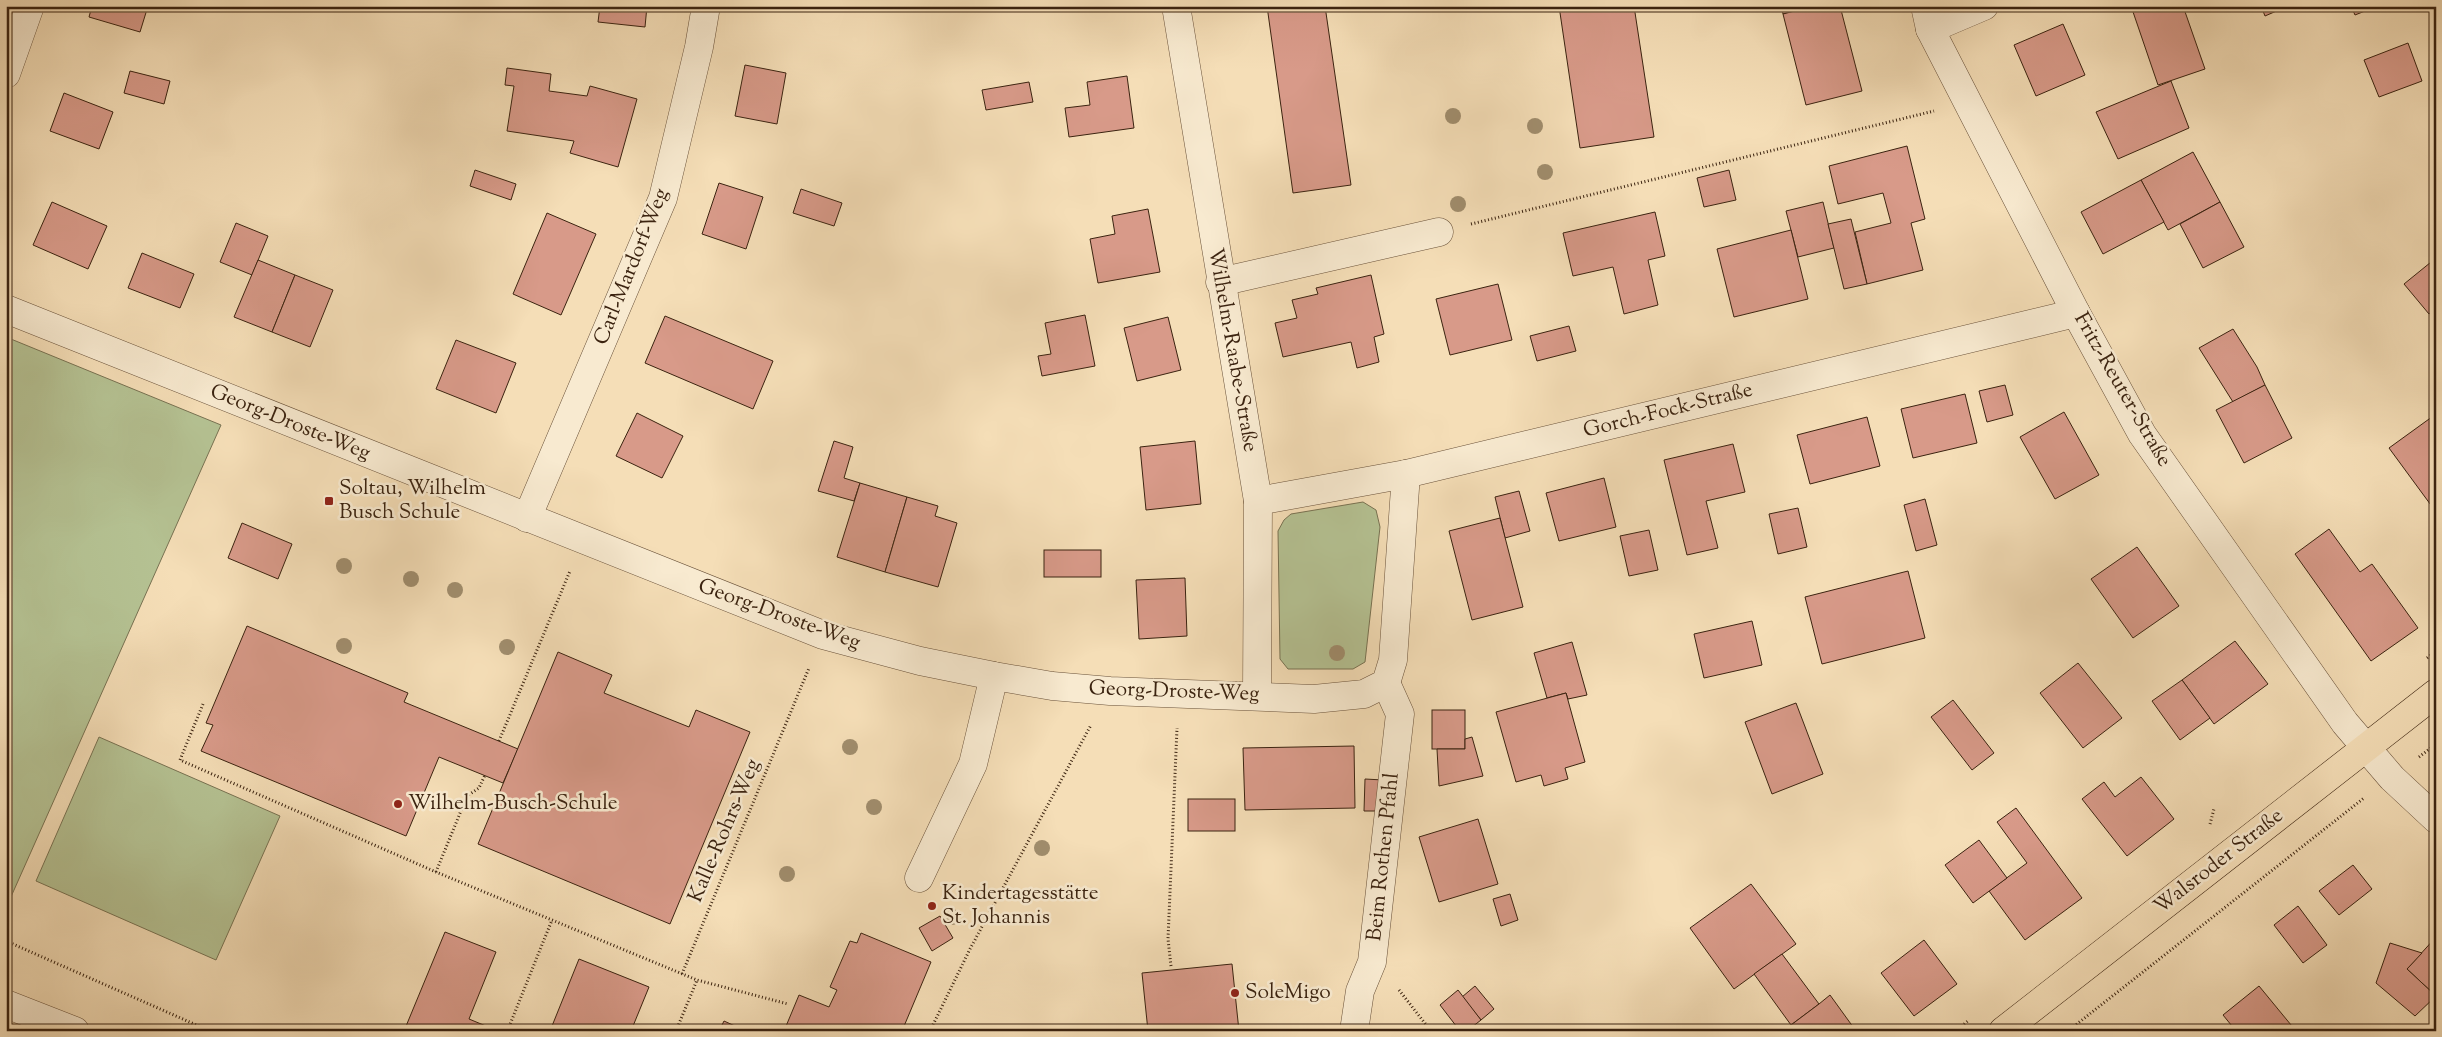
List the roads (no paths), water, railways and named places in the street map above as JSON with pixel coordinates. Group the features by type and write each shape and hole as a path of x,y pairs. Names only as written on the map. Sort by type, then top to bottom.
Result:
{"main road":[{"name":"Walsroder Straße","path":"2002,1031 2436,693"}],"street":[{"path":"6,74 30,6"},
{"name":"Carl-Mardorf-Weg","path":"527,518 663,198 699,47 706,6"},
{"name":"Wilhelm-Raabe-Straße","path":"1176,6 1220,282 1258,501 1257,695"},
{"path":"1927,18 1984,6"},
{"name":"Fritz-Reuter-Straße","path":"1927,18 1968,103 2076,313 2142,434 2345,723 2392,778 2436,819"},
{"path":"1220,282 1439,232"},
{"name":"Georg-Droste-Weg","path":"6,309 823,635 920,661 994,676 1052,686 1110,691 1178,695 1257,695 1314,699 1364,694 1386,683"},
{"name":"Gorch-Fock-Straße","path":"1258,501 1406,474 2076,313"},
{"path":"1386,683 1393,660 1406,474"},
{"path":"919,878 973,764 994,676"},
{"name":"Beim Rothen Pfahl","path":"1354,1031 1360,991 1372,962 1400,714 1386,683"},
{"path":"6,1004 75,1031"}],"place":[{"name":"Soltau, Wilhelm Busch Schule","path":"329,501"},
{"name":"Wilhelm-Busch-Schule","path":"398,804"},
{"name":"Kindertagesstätte St. Johannis","path":"932,906"},
{"name":"SoleMigo","path":"1235,993"}]}
